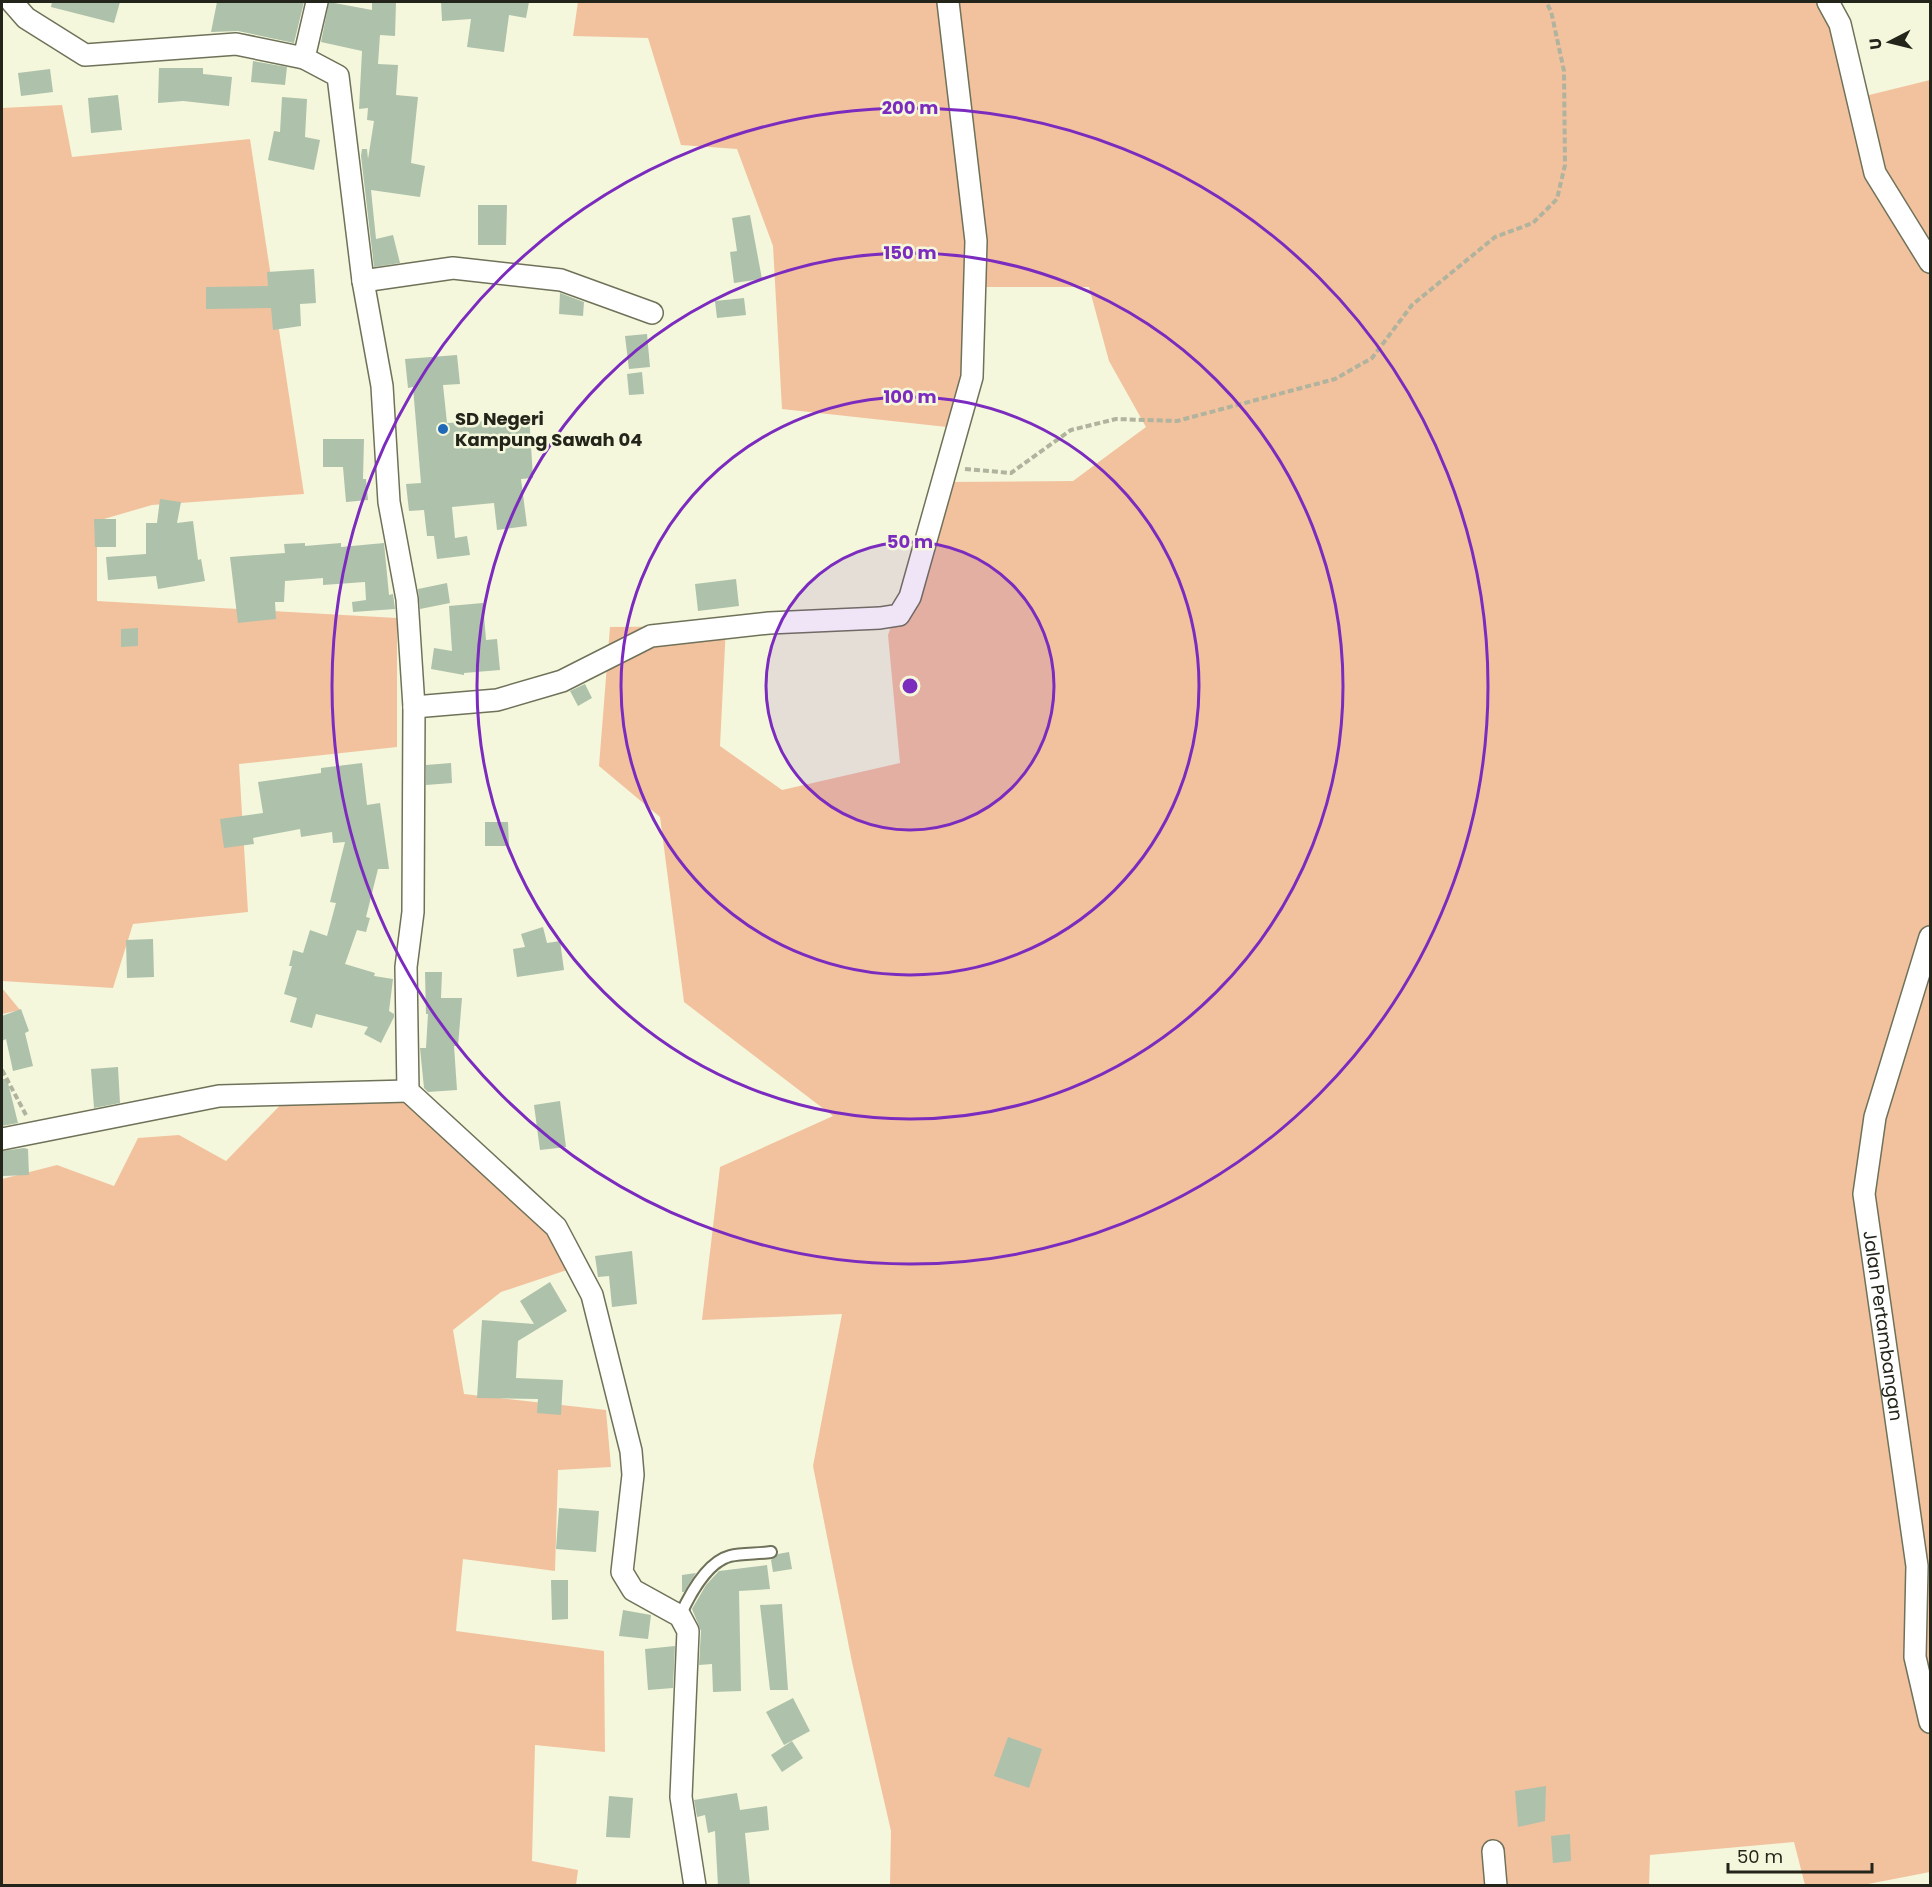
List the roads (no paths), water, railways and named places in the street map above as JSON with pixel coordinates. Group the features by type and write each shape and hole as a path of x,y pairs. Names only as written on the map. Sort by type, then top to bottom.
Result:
{"street":[{"path":"12,2 26,18 85,55 236,44 304,58 338,76 363,281 382,386 389,502 407,599 414,707 413,912 406,967 408,1091"},
{"path":"304,58 317,2"},
{"path":"414,707 497,700 562,681 651,636 769,623 880,618 899,615 910,597 972,377 976,241 948,2"},
{"path":"1828,2 1840,24 1875,173 1930,262"},
{"path":"363,281 453,268 561,280 652,313"},
{"name":"Jalan Pertambangan","path":"1930,937 1875,1116 1864,1194 1917,1566 1915,1657 1930,1722"},
{"path":"2,1139 219,1096 408,1091 556,1227 592,1295 632,1451 633,1475 622,1572 633,1590 680,1616 688,1632 681,1797 695,1886"},
{"path":"1493,1851 1496,1886"}],"lane":[{"path":"680,1616 687,1600 716,1562 730,1556 771,1552"}],"place":[{"name":"SD Negeri Kampung Sawah 04","path":"443,429"}]}
